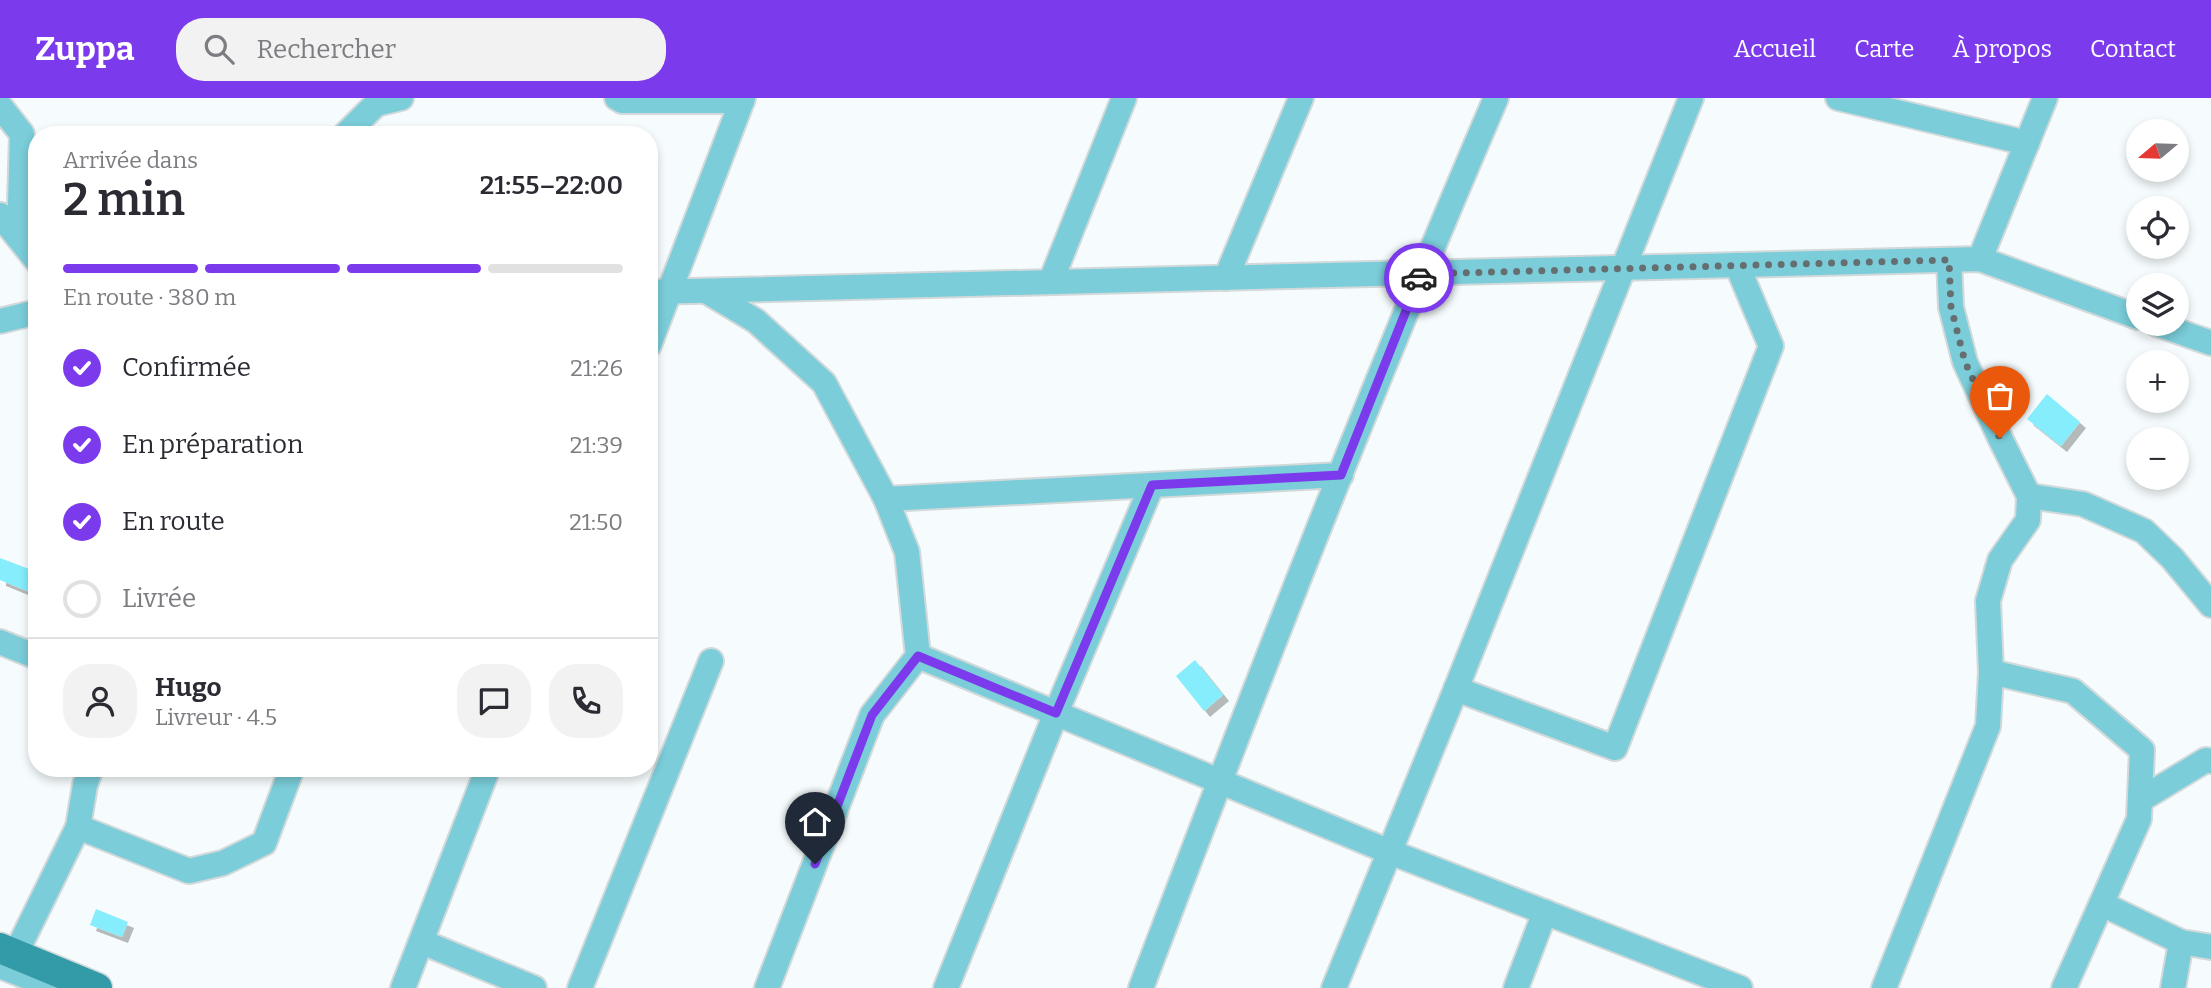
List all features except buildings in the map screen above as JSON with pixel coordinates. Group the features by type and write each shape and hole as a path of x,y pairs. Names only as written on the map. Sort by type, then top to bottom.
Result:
{"main road":[{"path":"5,956 97,988"}],"street":[{"path":"354,126 376,104 401,98"},
{"path":"617,98 622,101 742,99 659,292 1980,259 2126,313"},
{"path":"1051,281 1124,98"},
{"path":"1226,278 1301,98"},
{"path":"1141,988 1220,780 1420,274 1496,98"},
{"path":"1335,988 1691,98"},
{"path":"1838,98 1868,101 2027,143"},
{"path":"1980,259 2045,98"},
{"path":"0,106 22,134 19,238"},
{"path":"0,215 28,250"},
{"path":"1884,988 1988,726 1991,672 1989,601 2000,560 2028,520 2029,496 1965,362 1951,307 1949,260"},
{"path":"1456,689 1615,748 1771,346 1737,265"},
{"path":"705,291 756,321 824,383 886,499 907,552 918,656 872,715 767,988"},
{"path":"0,321 28,314"},
{"path":"2189,335 2211,343"},
{"path":"886,499 1341,475"},
{"path":"946,988 1056,713 1152,485"},
{"path":"2029,496 2082,505 2144,531 2172,558 2211,605"},
{"path":"0,642 28,653"},
{"path":"918,656 1390,852 1545,912 1711,983 1740,988"},
{"path":"580,988 711,662"},
{"path":"1991,672 2073,691 2142,750 2139,819 2064,988"},
{"path":"2140,800 2206,760 2211,761"},
{"path":"55,988 5,956 78,827 88,777"},
{"path":"78,827 189,871 223,863 264,843 289,777"},
{"path":"403,988 485,777"},
{"path":"2102,904 2181,942 2211,947"},
{"path":"1517,988 1545,912"},
{"path":"422,942 534,988"},
{"path":"2173,988 2181,942"}],"way so far":[{"path":"1419,278 1420,274 1949,260 1951,307 1965,362 2000,438"}],"route":[{"path":"815,864 872,715 918,656 1056,713 1152,485 1341,475 1419,278"}]}
